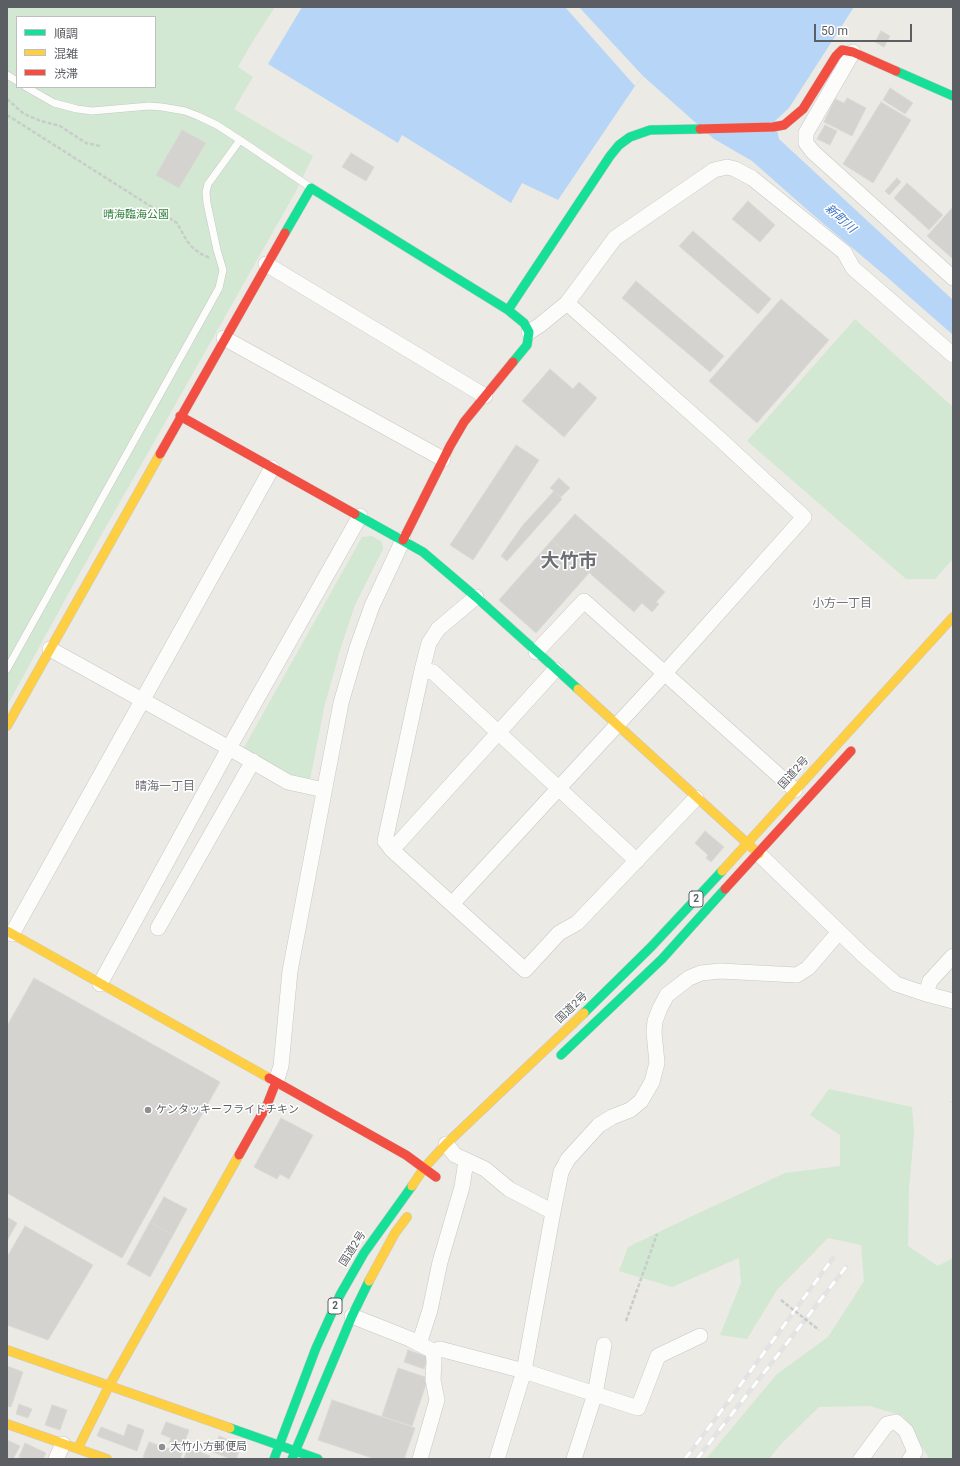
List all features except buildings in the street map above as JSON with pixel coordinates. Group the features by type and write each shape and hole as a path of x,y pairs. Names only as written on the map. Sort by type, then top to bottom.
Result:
{"main road":[{"path":"508,310 610,156 619,145 630,137 650,130 773,127 784,125 803,110 836,56 842,50 853,52 953,96"},
{"path":"7,726 224,338 311,188 508,310 524,323 528,332 527,345 464,422 443,459 403,540"},
{"path":"180,416 423,552 476,597 759,854"},
{"name":"国道2号","path":"274,1459 316,1348 340,1295 364,1253 424,1168 456,1154 547,1049 651,947 747,844 953,617"},
{"name":"2","path":"555,1061 662,959 759,854 859,742"},
{"path":"10,933 406,1155 436,1177"},
{"path":"78,1448 109,1386 267,1105 276,1082"},
{"name":"2","path":"293,1455 352,1316 374,1269 395,1233 414,1208"},
{"path":"7,1350 279,1445 293,1455 318,1459"},
{"path":"7,1424 107,1459"}],"street":[{"path":"853,52 806,133 806,143 813,152 953,278"},
{"path":"528,332 540,325 567,302 615,238 714,170 727,167 735,169 752,178 844,252 853,268 953,355"},
{"path":"266,264 485,396"},
{"path":"452,904 664,674 804,517 720,439 567,302"},
{"path":"224,338 443,459"},
{"path":"10,933 272,468"},
{"path":"100,984 229,748 360,516"},
{"path":"276,1082 281,1066 290,971 341,704 356,648 372,606 403,540"},
{"path":"476,597 438,629 429,644 384,841 392,850 525,970 559,932 577,923 696,798"},
{"path":"536,652 584,601 795,790"},
{"path":"50,649 253,761 288,782 324,790"},
{"path":"422,670 433,672 637,861"},
{"path":"392,850 555,670"},
{"path":"158,928 253,761"},
{"path":"759,854 880,971 896,984 953,1001"},
{"path":"497,1459 524,1371 561,1172 568,1159 599,1125 612,1117 630,1110 640,1101 652,1082 656,1063 654,1032 655,1021 667,995 690,978 701,973 720,971 797,975 808,968 839,932"},
{"path":"926,994 930,981 953,956"},
{"path":"456,1154 485,1169 509,1189 553,1212"},
{"path":"419,1344 430,1310 440,1262 462,1187 456,1154"},
{"path":"352,1316 410,1339 433,1351 440,1349 524,1371 638,1408 658,1356 700,1336"},
{"path":"574,1459 595,1394 604,1345"},
{"path":"420,1459 437,1400 432,1380 434,1361 433,1351"},
{"path":"860,1459 887,1424 896,1422 906,1431 915,1452 910,1459"},
{"path":"56,1459 63,1444"}],"lane":[{"path":"7,74 16,80"},
{"path":"28,88 54,103 77,109 92,111 149,106 175,108 206,119 311,188"},
{"path":"7,669 219,288 223,270 207,203 206,192 208,184 240,140"}],"path":[{"path":"7,99 27,116 60,126 86,142 100,146"},
{"path":"7,115 177,223 187,241 193,248 201,254 220,261"},
{"path":"626,1320 657,1234"},
{"path":"781,1300 819,1330"}],"green space":[{"name":"晴海臨海公園","path":"7,7 275,7 238,67 253,77 234,109 313,156 295,193 77,578 7,706"},
{"path":"855,319 953,407 953,559 935,579 906,579 747,441"},
{"path":"372,536 382,542 383,549 355,605 340,650 324,708 310,780 290,775 242,751 362,537"},
{"path":"829,1089 912,1107 914,1133 909,1188 908,1246 938,1266 953,1258 953,1459 929,1458 903,1416 870,1406 819,1407 781,1444 769,1459 706,1459 777,1374 828,1337 864,1281 861,1245 828,1238 777,1290 747,1339 720,1335 741,1283 739,1258 672,1287 619,1271 628,1247 688,1218 785,1173 840,1166 840,1135 810,1115"}],"water":[{"name":"新町川","path":"302,7 854,7 789,108 775,121 779,139 953,300 953,335 752,161 714,139 643,76 558,200 522,183 511,203 402,135 398,143 268,64"}],"pier":[{"path":"565,7 579,7 643,76 635,86"}],"railway":[{"path":"685,1459 833,1258"},
{"path":"697,1459 846,1267"}],"traffic: fast":[{"path":"896,71 953,96"},
{"path":"508,310 610,156 619,145 630,137 650,130 700,129"},
{"path":"285,233 311,188 508,310 524,323 529,332 527,345 513,362"},
{"path":"355,514 423,552 476,597 578,689"},
{"path":"584,1013 651,947 722,871"},
{"path":"561,1055 662,959 725,889"},
{"path":"274,1459 316,1348 340,1295 364,1253 412,1186"},
{"path":"292,1459 352,1316 369,1281"},
{"path":"230,1428 318,1459"}],"traffic: slow":[{"path":"7,726 160,454"},
{"path":"722,871 953,617"},
{"path":"578,689 759,854"},
{"path":"7,931 269,1078"},
{"path":"412,1186 424,1168 446,1144 584,1013"},
{"path":"78,1448 109,1386 239,1155"},
{"path":"369,1281 395,1233 407,1217"},
{"path":"7,1350 230,1428"},
{"path":"7,1424 107,1459"}],"traffic: jam":[{"path":"700,129 773,127 784,125 803,109 836,56 842,50 853,52 896,71"},
{"path":"160,454 285,233"},
{"path":"403,540 450,446 464,422 513,362"},
{"path":"180,416 355,514"},
{"path":"725,889 851,751"},
{"path":"269,1078 406,1155 436,1177"},
{"path":"239,1155 267,1105 276,1082"}],"place":[{"name":"ケンタッキーフライドチキン","path":"148,1110"},
{"name":"大竹小方郵便局","path":"162,1447"}],"district":[{"name":"大竹市","path":"569,562"},
{"name":"小方一丁目","path":"842,604"},
{"name":"晴海一丁目","path":"165,787"}]}
